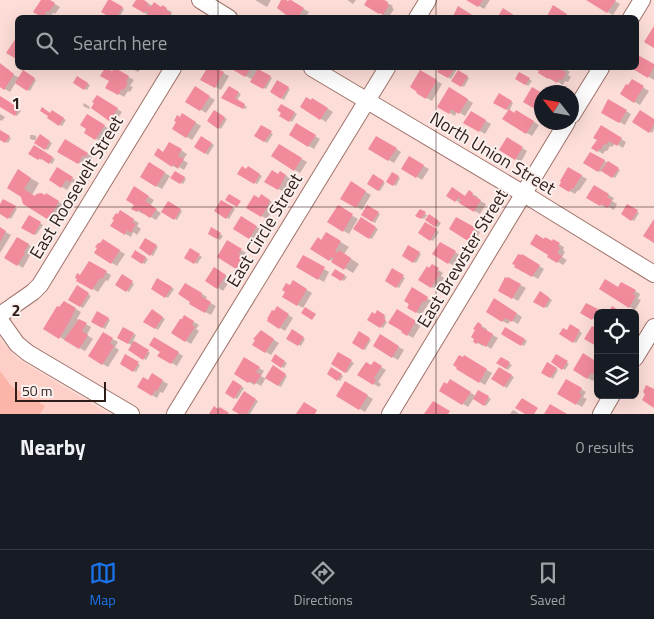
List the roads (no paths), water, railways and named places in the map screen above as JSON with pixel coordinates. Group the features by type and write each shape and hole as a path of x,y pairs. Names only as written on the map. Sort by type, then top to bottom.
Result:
{"street":[{"path":"419,15 428,0"},
{"path":"633,15 642,0"},
{"path":"207,6 224,15"},
{"name":"East Roosevelt Street","path":"0,314 33,292 40,285 172,70"},
{"name":"North Union Street","path":"315,70 654,274"},
{"name":"East Circle Street","path":"175,414 386,70"},
{"path":"579,104 600,70"},
{"name":"East Brewster Street","path":"390,414 562,130"},
{"path":"0,320 17,344 28,353 131,414"},
{"path":"637,354 654,327"},
{"path":"601,414 610,399"}]}
